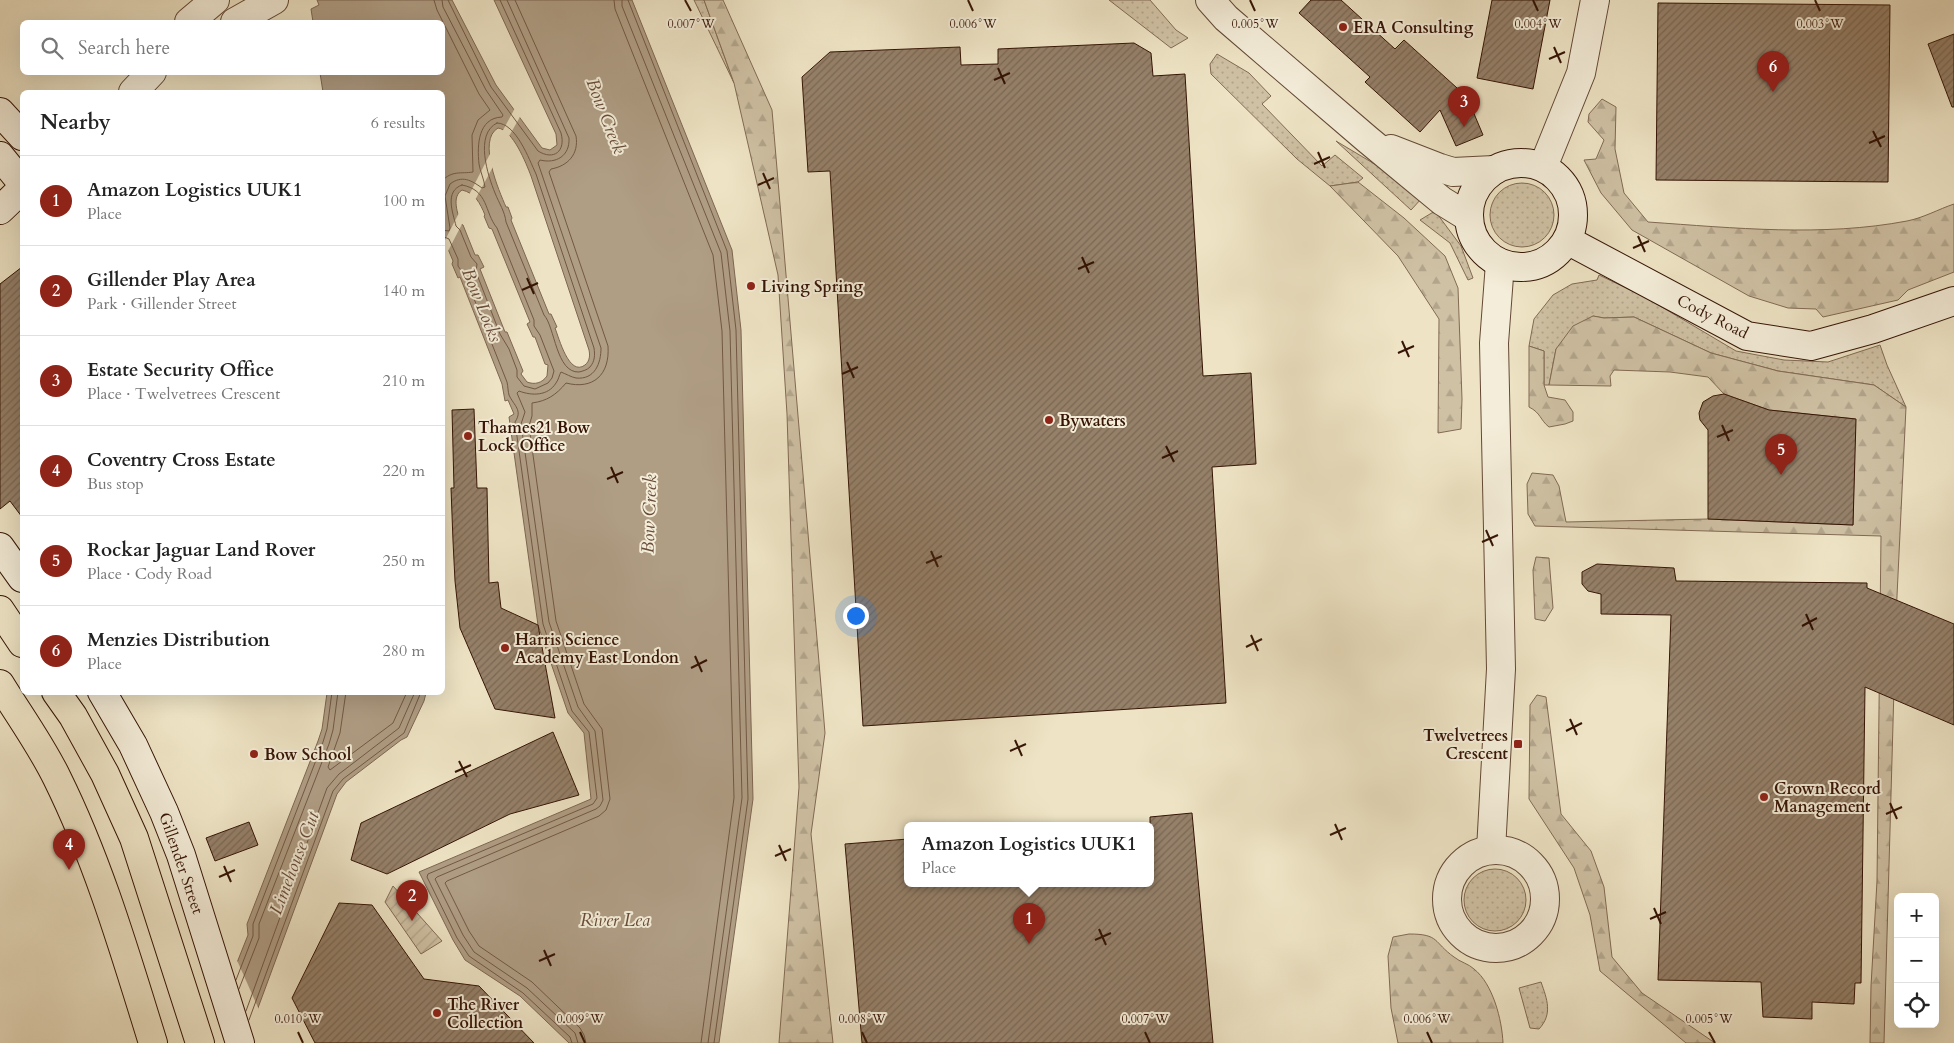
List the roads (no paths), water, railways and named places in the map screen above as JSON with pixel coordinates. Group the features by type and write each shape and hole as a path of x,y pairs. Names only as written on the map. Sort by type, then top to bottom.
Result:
{"highway":[{"path":"0,610 20,640"},
{"path":"0,684 56,776 87,843 108,900 153,1043"},
{"path":"58,695 73,716 105,774 134,838 200,1043"}],"street":[{"path":"191,20 215,0"},
{"path":"239,20 274,0"},
{"path":"1210,0 1226,18 1367,139 1442,200 1468,217"},
{"path":"1544,166 1581,73 1595,0"},
{"path":"135,90 149,75"},
{"path":"0,112 20,134"},
{"path":"1367,139 1453,172 1494,170 1518,162 1544,166 1558,176 1568,190 1573,207 1573,224 1567,240 1555,255 1538,264 1519,267 1500,262 1484,252 1473,236 1468,217 1474,190 1494,170"},
{"path":"0,156 20,181"},
{"path":"0,210 20,191"},
{"name":"Cody Road","path":"1567,240 1748,336 1811,346 1873,329 1954,301"},
{"path":"1491,850 1501,669 1494,343 1500,262"},
{"path":"0,547 20,575"},
{"name":"Gillender Street","path":"104,695 133,745 157,793 180,855 240,1043"}],"water":[{"name":"River Lea","path":"317,0 452,0 496,85 542,148 550,150 557,145 556,134 494,0 632,0 732,250 741,330 753,799 719,1043 569,1043 520,996 465,960 419,872 591,799 584,733 568,713 538,625 509,417 514,414 508,400 505,401 502,384 460,277 458,278 452,264 453,261 445,242 445,90 323,90 320,75 445,75 445,20 313,20 311,9 319,5","holes":["498,128 504,130 514,141 531,176 589,350 588,362 579,367 574,366 562,347 555,328 557,327 551,314 549,314 495,178 489,154 489,143 492,134","462,190 474,196 481,206 489,228 492,229 530,322 527,324 533,337 535,337 545,364 548,365 547,376 541,382 527,382 521,374 523,371 480,269 484,267 478,255 475,255 461,224 456,201"]},
{"name":"Limehouse Cut","path":"327,695 426,695 407,737 346,782 337,794 245,1043 205,1043 248,935 247,924 322,729"}],"place":[{"name":"ERA Consulting","path":"1343,27"},
{"name":"Menzies Distribution","path":"1773,92"},
{"name":"Estate Security Office","path":"1464,127"},
{"name":"Living Spring","path":"751,286"},
{"name":"Bywaters","path":"1049,420"},
{"name":"Thames21 Bow Lock Office","path":"468,436"},
{"name":"Rockar Jaguar Land Rover","path":"1781,475"},
{"name":"Harris Science Academy East London","path":"505,648"},
{"name":"Twelvetrees Crescent","path":"1518,744"},
{"name":"Bow School","path":"254,754"},
{"name":"Crown Record Management","path":"1764,797"},
{"name":"Coventry Cross Estate","path":"69,870"},
{"name":"Gillender Play Area","path":"412,921"},
{"name":"Amazon Logistics UUK1","path":"1029,944"},
{"name":"The River Collection","path":"437,1013"}],"water label":[{"name":"Bow Creek","path":"606,116"},
{"name":"Bow Locks","path":"482,305"},
{"name":"Bow Creek","path":"649,514"}]}
